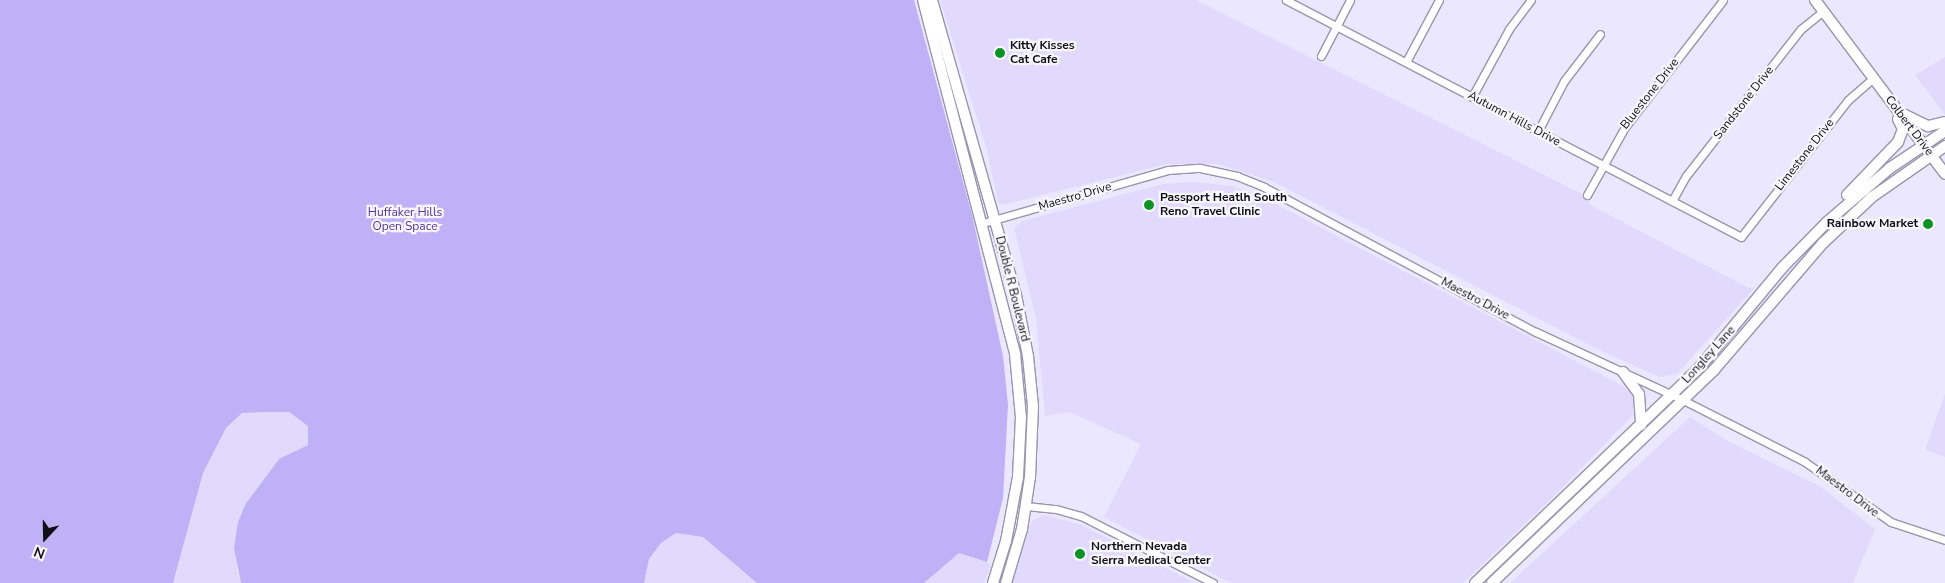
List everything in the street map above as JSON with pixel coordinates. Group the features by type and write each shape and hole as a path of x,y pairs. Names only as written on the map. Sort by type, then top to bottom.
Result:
{"main road":[{"name":"Double R Boulevard","path":"923,0 1012,333 1021,417 1015,499 993,583"},
{"name":"Double R Boulevard","path":"932,0 1016,295 1029,364 1032,448 1026,506 1006,583"},
{"name":"Colbert Drive","path":"1815,0 1945,174"},
{"path":"1893,106 1919,124 1938,126 1945,122"},
{"path":"1820,228 1898,142 1902,129 1893,106"},
{"name":"Longley Lane","path":"1475,583 1673,395 1820,228 1856,195 1945,131"},
{"name":"Longley Lane","path":"1492,583 1714,370 1823,243 1872,197 1945,146"},
{"path":"1623,372 1639,394 1640,425"}],"street":[{"name":"Autumn Hills Drive","path":"1286,0 1741,237"},
{"path":"1322,56 1350,0"},
{"path":"1406,62 1438,0"},
{"path":"1472,97 1509,29 1531,0"},
{"name":"Bluestone Drive","path":"1587,195 1602,165 1625,127 1719,1"},
{"name":"Sandstone Drive","path":"1672,201 1686,176 1801,29 1823,11"},
{"path":"1538,131 1564,81 1600,34"},
{"name":"Limestone Drive","path":"1741,237 1848,100 1873,78"},
{"name":"Maestro Drive","path":"983,223 1168,170 1200,168 1222,172 1264,187 1536,332 1673,395 1814,467 1891,522 1945,540"},
{"path":"1026,506 1056,509 1081,516 1213,583"}],"shaded area":[{"path":"940,0 1196,0 1580,193 1592,206 1749,288 1755,287 1677,374 1659,377 1593,347 1274,182 1218,164 1167,164 1002,205 998,202 987,150"},
{"path":"1945,57 1945,115 1915,75"},
{"path":"1193,182 1233,186 1266,199 1625,387 1636,400 1635,413 1558,492 1463,583 1231,583 1104,517 1141,444 1069,412 1045,416 1036,319 1014,228 1022,221 1163,184"},
{"path":"1945,394 1945,457 1925,450"},
{"path":"289,412 308,426 308,445 279,459 245,505 238,522 237,572 241,583 173,583 203,473 226,428 242,413"},
{"path":"1690,417 1726,440 1821,487 1875,529 1853,583 1510,583"},
{"name":"Northern Nevada Sierra Medical Center","path":"1043,515 1082,525 1195,583 1011,583 1031,522"},
{"path":"676,533 703,537 757,583 644,583 649,559 661,543"},
{"path":"959,553 991,564 984,583 924,583"}],"green space":[{"name":"Huffaker Hills Open Space","path":"0,0 914,0 972,215 1003,356 1008,405 1003,498 987,562 959,553 924,583 757,583 703,537 676,533 661,543 649,559 644,583 241,583 234,548 238,522 245,505 279,459 308,445 308,426 289,412 265,412 242,413 226,428 203,473 173,583 0,583"}],"place":[{"name":"Kitty Kisses Cat Cafe","path":"1000,53"},
{"name":"Passport Heatlh South Reno Travel Clinic","path":"1149,205"},
{"name":"Rainbow Market","path":"1928,224"},
{"name":"Northern Nevada Sierra Medical Center","path":"1080,554"}]}
